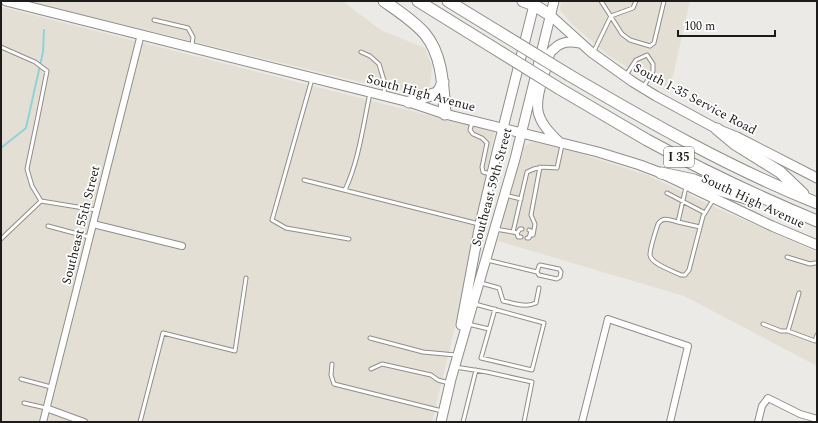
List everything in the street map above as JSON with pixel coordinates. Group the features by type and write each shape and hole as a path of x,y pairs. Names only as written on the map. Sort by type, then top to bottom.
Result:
{"highway":[{"path":"384,1 412,22 425,34 431,43 437,55 440,67 445,114"},
{"name":"I 35","path":"418,1 629,130 722,179 817,221"},
{"name":"I 35","path":"448,1 623,107 691,144 751,174 813,201"},
{"path":"531,2 550,15"},
{"path":"409,102 437,93 442,82"},
{"path":"718,129 735,144 780,172 813,201"},
{"path":"661,173 694,180 716,189 802,215"}],"main road":[{"name":"South High Avenue","path":"6,1 409,102 445,114 521,132 621,159 661,173 772,226 817,245"},
{"name":"Southeast 59th Street","path":"451,381 495,228 554,1"},
{"name":"Southeast 59th Street","path":"441,422 451,381 480,224 531,2"},
{"name":"South I-35 Service Road","path":"550,15 593,54 643,88 718,129 737,137 817,178"},
{"path":"561,143 548,132 540,118 538,111 539,92 550,54 554,48 570,41 580,43"}],"street":[{"name":"Southeast 55th Street","path":"43,422 141,34"},
{"path":"93,224 182,246"},
{"path":"582,422 608,318 688,346 670,422"},
{"path":"758,422 762,406 768,398 800,414 817,419"},
{"path":"46,408 84,422"}],"lane":[{"path":"601,1 622,34 630,40 650,46"},
{"path":"593,54 611,16 633,8 636,1"},
{"path":"625,77 636,60 647,55 650,46 654,43 664,1"},
{"path":"154,20 188,28 193,38 191,47"},
{"path":"1,47 35,62 47,71 27,169 32,186 41,201 96,210"},
{"path":"361,52 370,56 379,64 386,84 384,96"},
{"path":"643,88 653,71 653,64 647,55"},
{"path":"313,78 272,220 286,228 349,239"},
{"path":"345,190 350,181 354,166 370,92"},
{"path":"473,121 470,130 472,134 482,138 487,143 482,167 483,172 491,175"},
{"path":"513,232 527,179 527,172 540,167 557,168 561,143"},
{"path":"528,238 530,233 533,235 534,224 531,215 531,206 540,167"},
{"path":"304,180 480,224"},
{"path":"678,222 686,185"},
{"path":"667,193 705,213"},
{"path":"504,194 522,198"},
{"path":"700,227 664,218 660,220 650,254 652,260 656,264 681,275 685,275 689,270 703,216 714,198"},
{"path":"1,239 41,201"},
{"path":"48,226 89,236"},
{"path":"495,228 517,233 518,237 520,237"},
{"path":"517,233 520,229 522,230"},
{"path":"787,257 810,264 815,262 817,263"},
{"path":"486,260 537,272 539,274 557,279 560,277 561,272 559,269 540,265 537,272"},
{"path":"140,422 163,333 235,351 246,278"},
{"path":"479,283 499,288 503,301 526,306 536,303 539,288"},
{"path":"788,331 799,293"},
{"path":"473,304 495,309 544,323 532,370 481,358 495,309"},
{"path":"467,324 489,328"},
{"path":"763,324 815,341 817,335"},
{"path":"370,338 423,352 456,355"},
{"path":"332,364 330,375 334,384 444,411"},
{"path":"372,369 382,364 430,375 438,380 451,381"},
{"path":"455,367 533,382 524,422"},
{"path":"463,422 476,370"},
{"path":"21,379 51,386"},
{"path":"24,403 46,408"}],"shaded area":[{"path":"26,1 342,1 381,30 425,48 432,66 429,88 417,91 398,91"},
{"path":"561,1 690,1 669,93 609,56 572,24 560,10"},
{"path":"1,7 495,131 458,315 432,422 1,422"},
{"path":"532,142 575,152 647,175 817,252 817,366 684,296 498,241 523,147"}],"waterway":[{"path":"1,148 26,128 43,52 44,30"}]}
